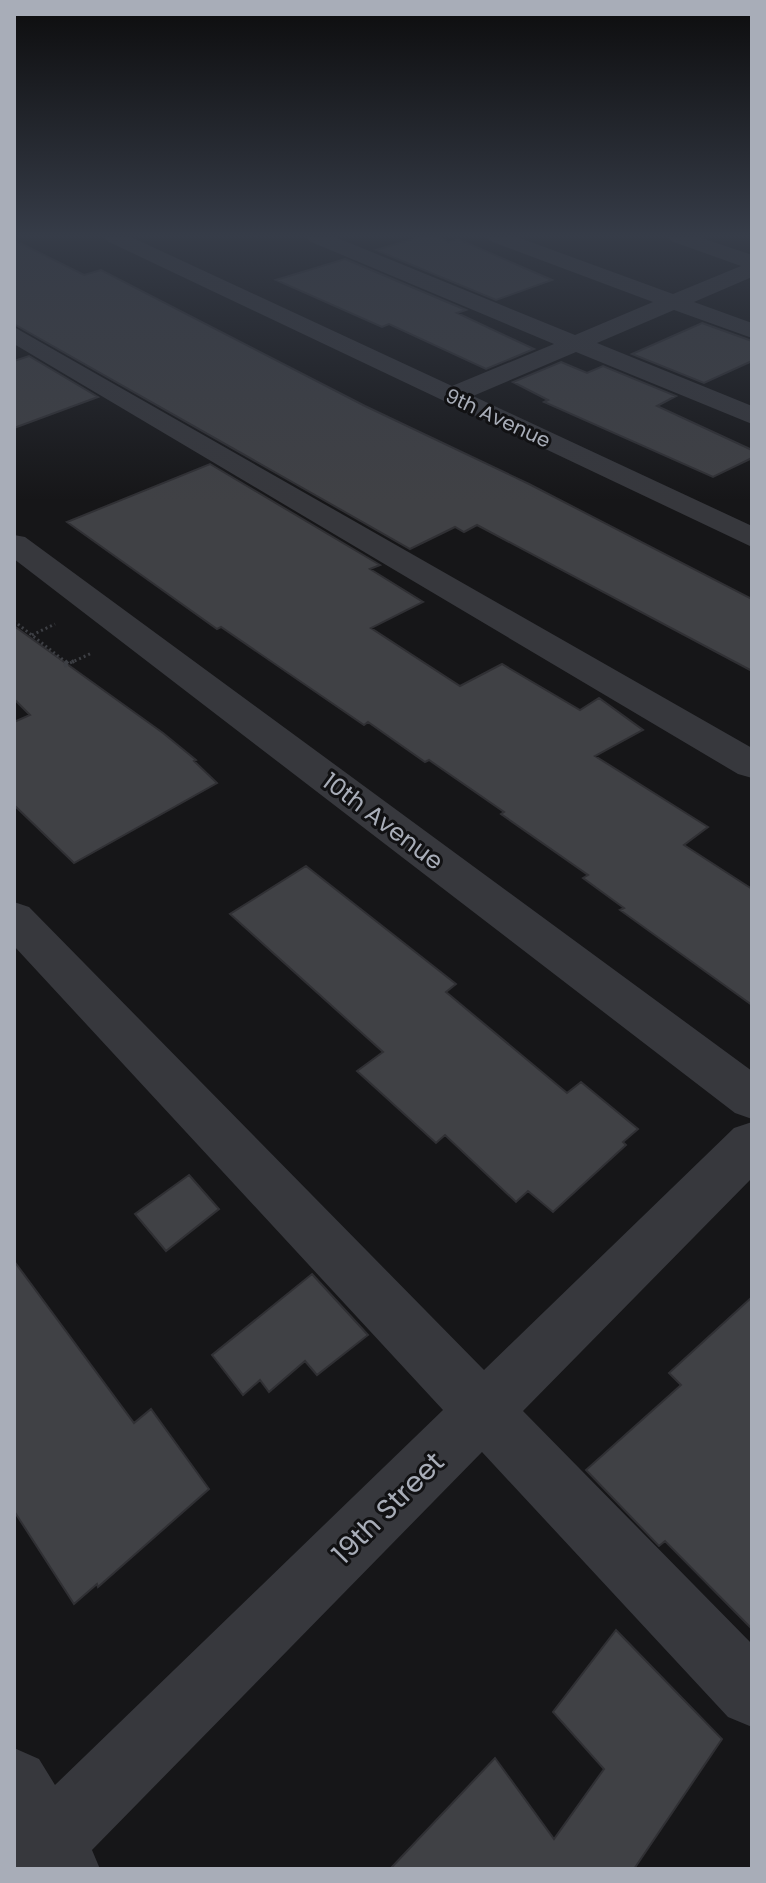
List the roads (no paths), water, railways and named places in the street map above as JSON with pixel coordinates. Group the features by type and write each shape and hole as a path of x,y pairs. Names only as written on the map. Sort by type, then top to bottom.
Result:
{"street":[{"name":"9th Avenue","path":"300,325 752,538"},
{"path":"529,325 752,416"},
{"path":"451,396 620,325"},
{"path":"14,334 752,765"},
{"name":"10th Avenue","path":"14,544 752,1098"},
{"path":"14,918 752,1693"},
{"name":"19th Street","path":"36,1841 485,1412 752,1144"}]}
